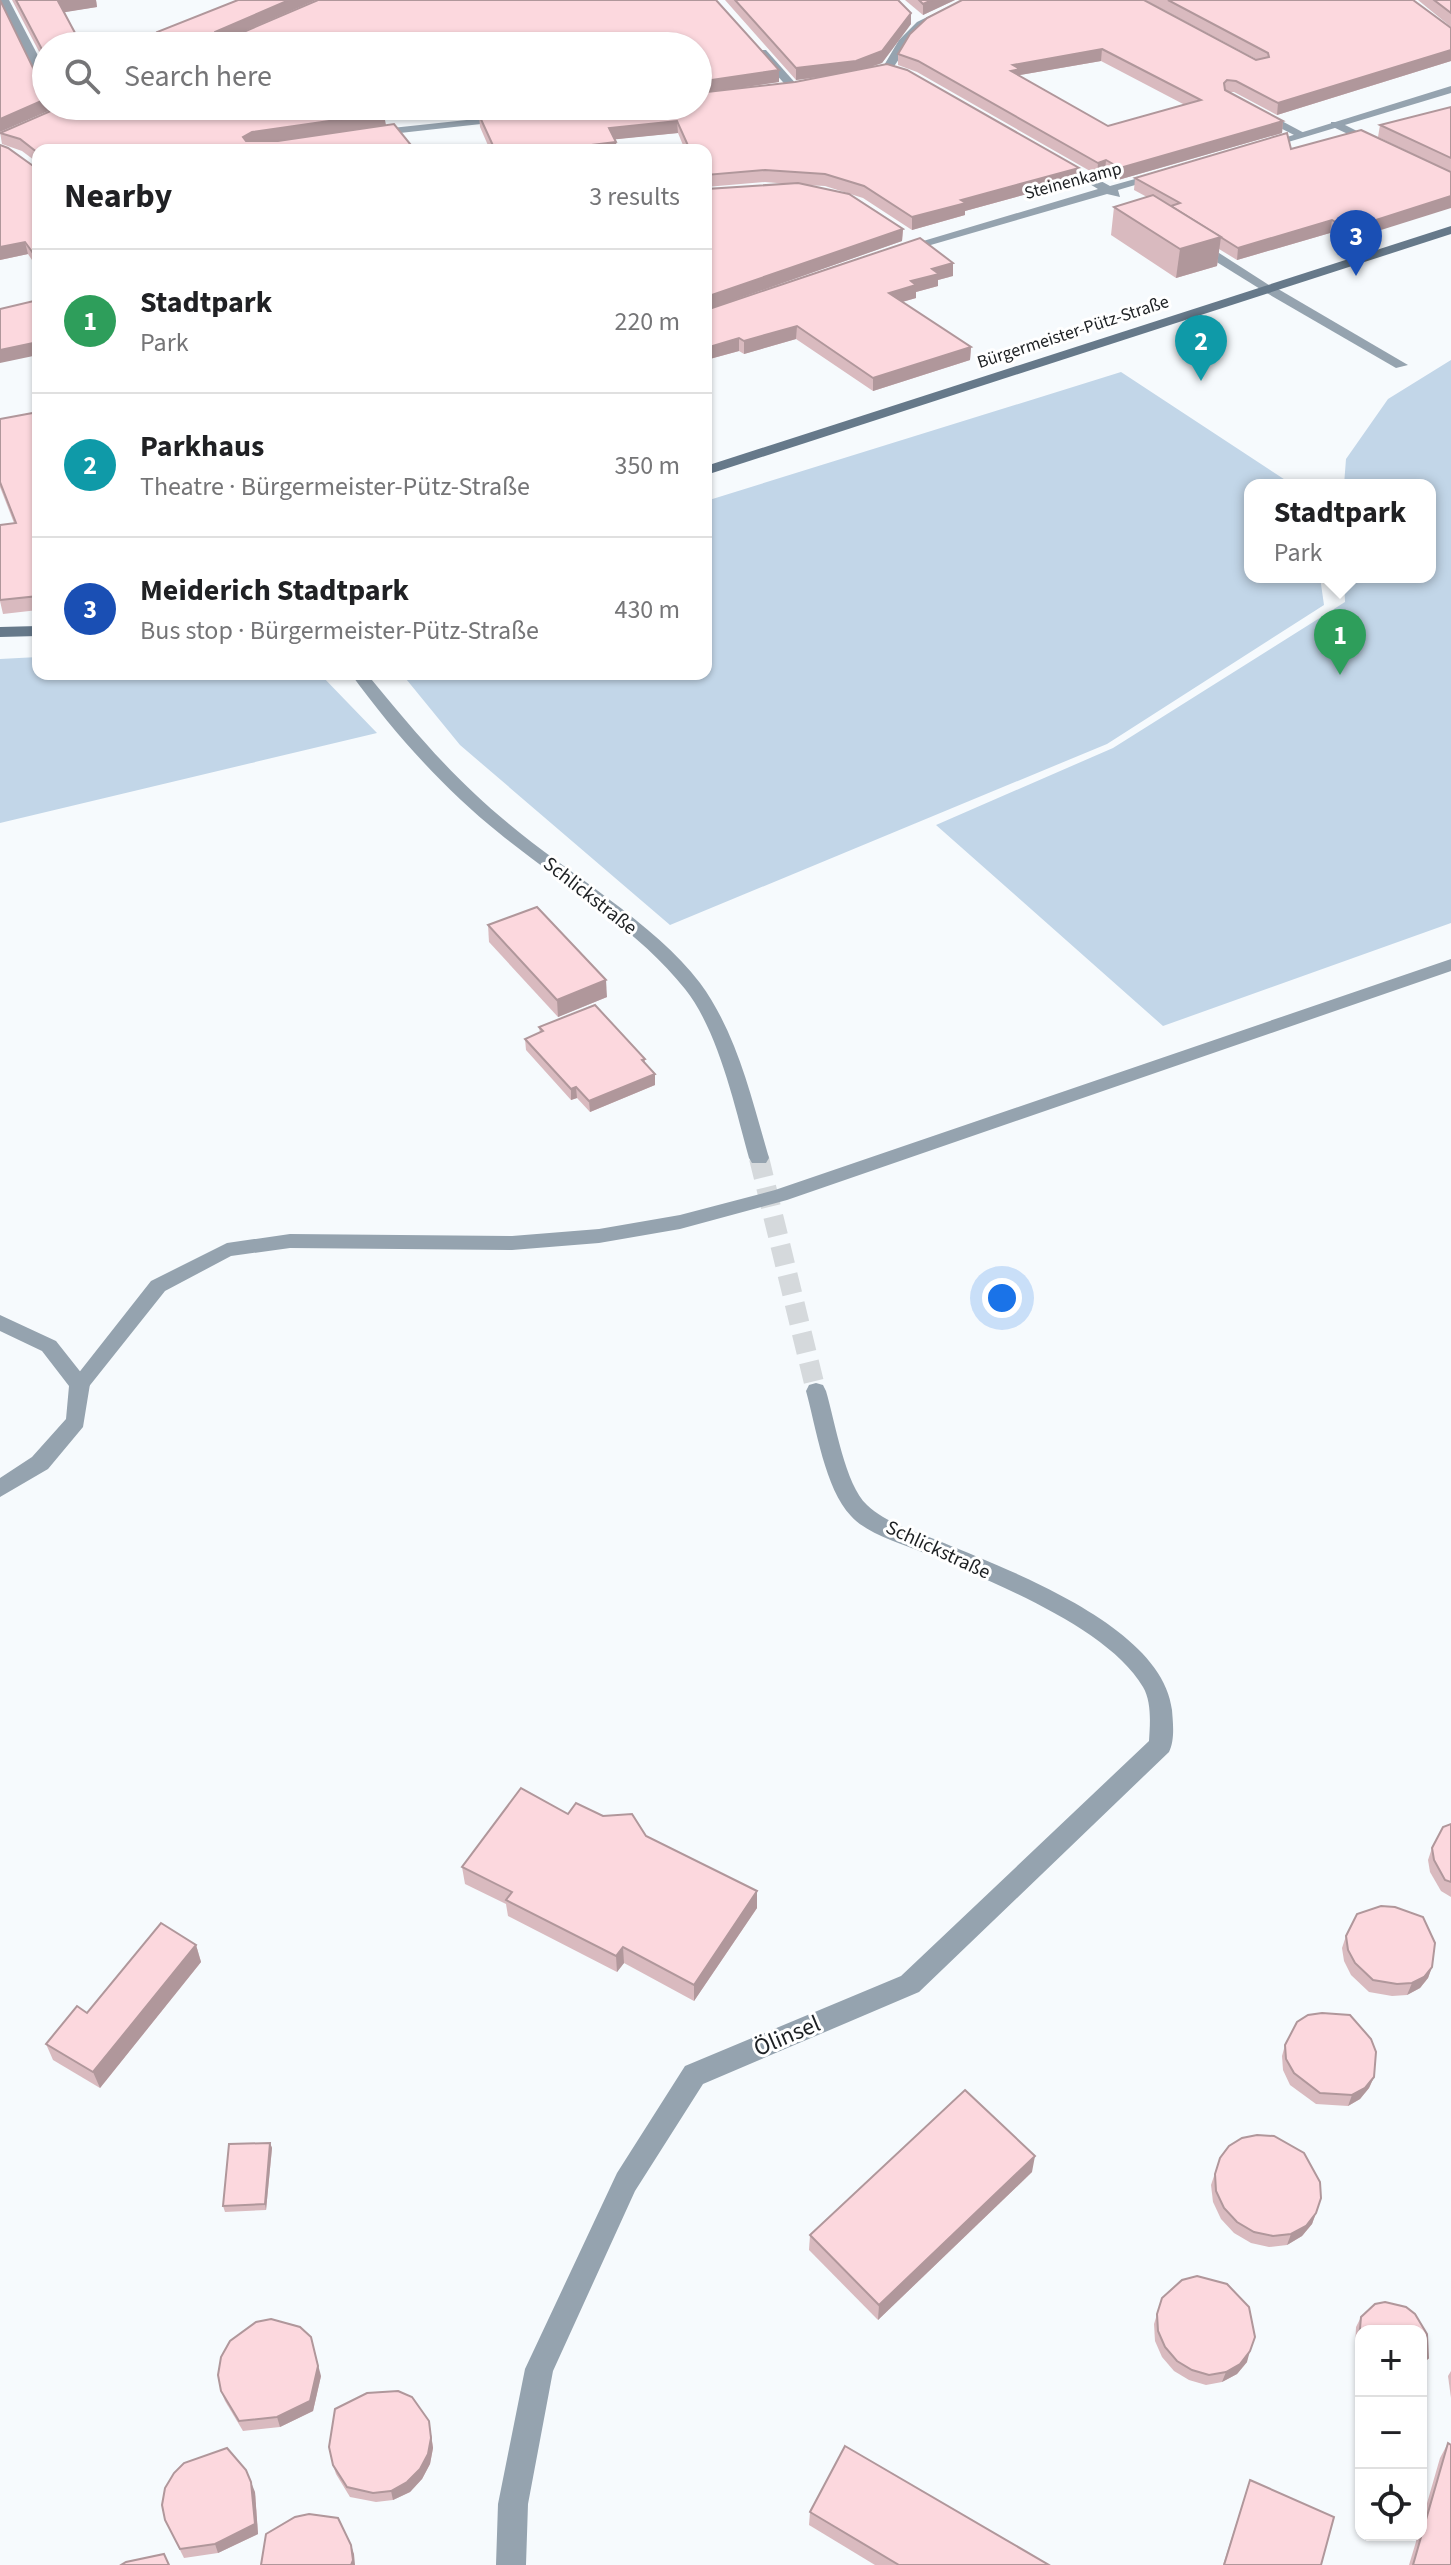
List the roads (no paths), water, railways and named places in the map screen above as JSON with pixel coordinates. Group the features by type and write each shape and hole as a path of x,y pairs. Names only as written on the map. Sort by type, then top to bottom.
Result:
{"main road":[{"name":"Bürgermeister-Pütz-Straße","path":"712,469 1451,230"},
{"path":"0,632 32,631"}],"street":[{"path":"4,0 32,55"},
{"path":"856,78 894,71 894,54 916,19 971,0"},
{"path":"754,44 794,88"},
{"path":"780,90 810,85"},
{"path":"1249,151 1451,89"},
{"path":"1254,110 1302,135"},
{"path":"358,135 494,120"},
{"path":"1335,124 1387,148"},
{"path":"1044,153 1124,199"},
{"name":"Steinenkamp","path":"889,254 918,243 1172,173"},
{"path":"902,232 918,243"},
{"path":"1190,240 1401,365"},
{"name":"Schlickstraße","path":"364,680 437,769 503,828 652,944 693,986 710,1015 736,1078 759,1158"},
{"path":"0,1489 40,1463 76,1421 80,1384 158,1286 227,1250 290,1241 512,1243 599,1236 680,1222 780,1195 1451,965"},
{"path":"0,1322 49,1346 80,1384"},
{"name":"Schlickstraße","path":"816,1391 842,1482 859,1511 889,1529 1089,1621"},
{"name":"Ölinsel","path":"511,2565 513,2504 539,2369 626,2182 694,2075 910,1984 1161,1745 1162,1711 1152,1682 1124,1650 1089,1621"}],"tunnel":[{"path":"759,1158 816,1391"}],"place":[{"name":"Meiderich Stadtpark","path":"1356,276"},
{"name":"Parkhaus","path":"1201,381"},
{"name":"Stadtpark","path":"1340,675"}]}
